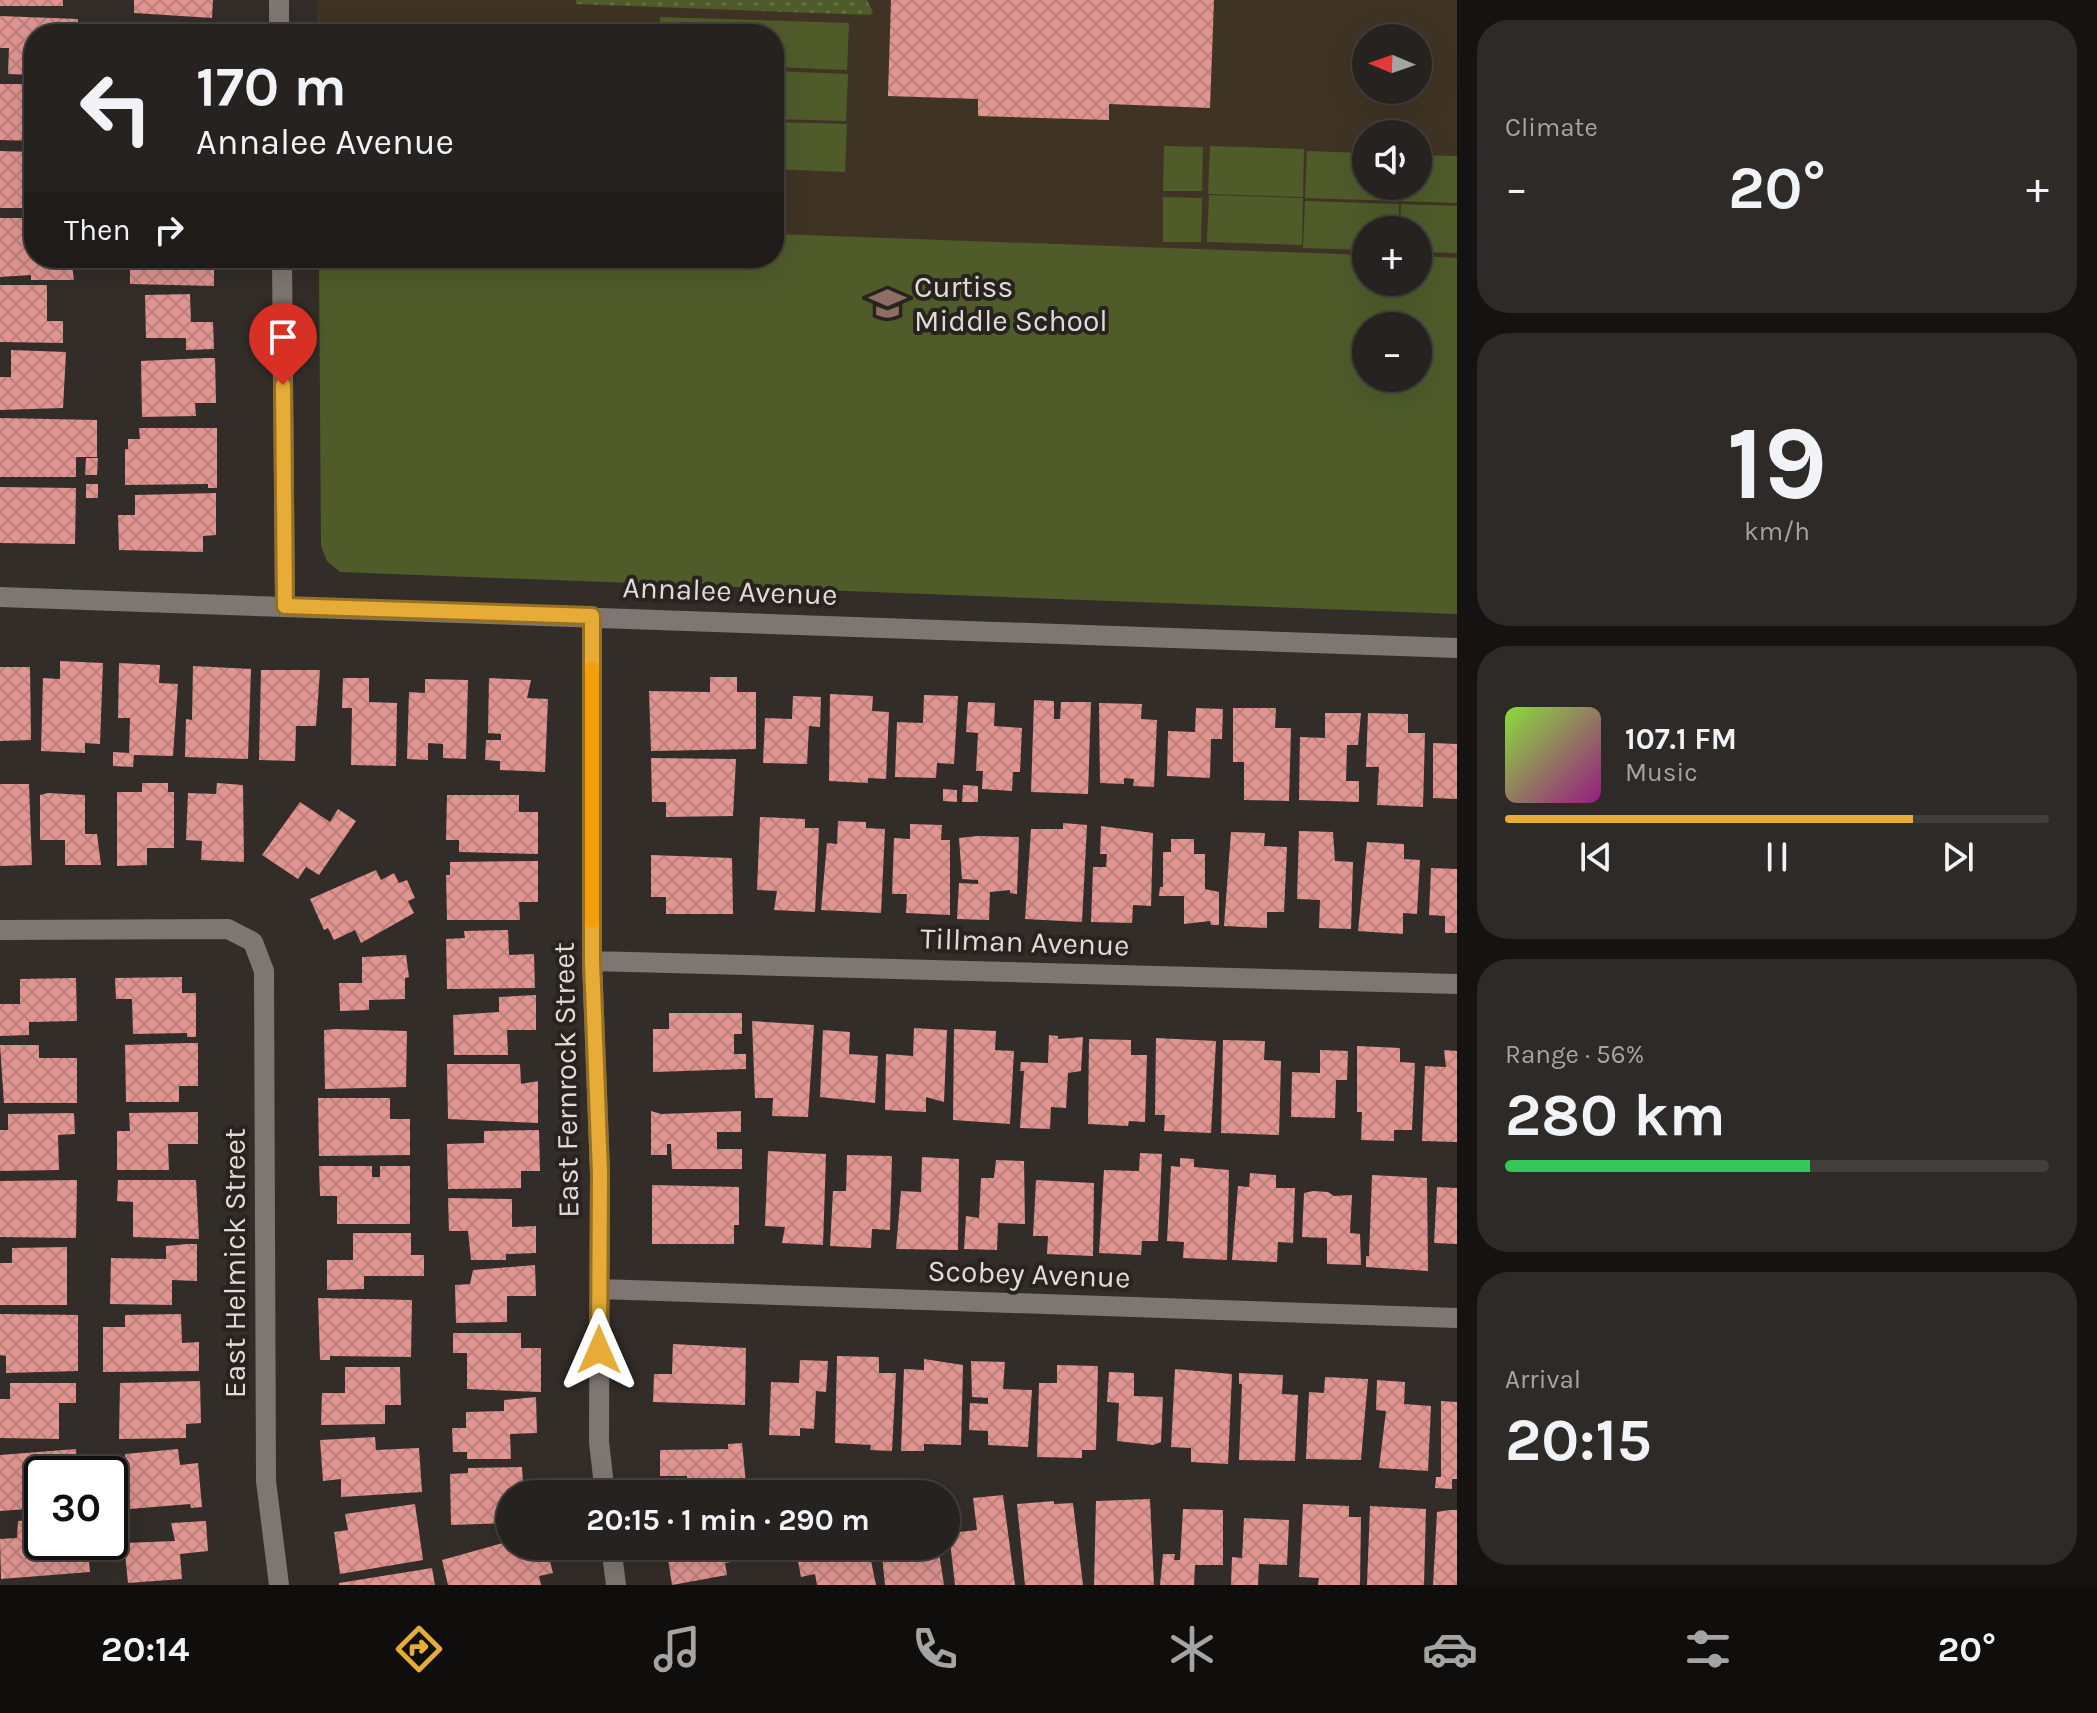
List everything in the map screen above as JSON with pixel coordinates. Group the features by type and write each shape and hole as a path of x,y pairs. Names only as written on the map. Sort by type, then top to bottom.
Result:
{"street":[{"path":"279,0 279,24"},
{"path":"282,268 285,606"},
{"name":"Annalee Avenue","path":"0,597 1457,648"},
{"name":"East Fernrock Street","path":"592,616 592,961 600,1173 599,1442 603,1480"},
{"name":"East Helmick Street","path":"0,930 216,928 228,929 253,942 264,971 266,1481 279,1585"},
{"name":"Tillman Avenue","path":"592,961 1457,984"},
{"name":"Scobey Avenue","path":"600,1289 1457,1318"},
{"path":"613,1560 616,1585"}],"shaded area":[{"name":"Curtiss Middle School","path":"317,0 1457,0 1457,614 340,572 327,561 321,546 319,268 784,268 784,24 317,24"}],"green space":[{"path":"576,0 867,0 873,12 870,15 576,4"},
{"path":"660,17 849,23 847,70 784,67 784,24 660,24"},
{"path":"784,71 848,74 846,121 784,119"},
{"path":"784,122 847,124 845,172 784,169"},
{"path":"1164,146 1203,147 1202,191 1163,191"},
{"path":"1210,146 1304,149 1303,197 1208,194"},
{"path":"1307,151 1352,153 1352,200 1305,198"},
{"path":"1432,155 1457,156 1457,203 1366,200 1432,200"},
{"path":"1209,195 1303,198 1302,245 1207,242"},
{"path":"1163,197 1202,198 1201,242 1163,242"},
{"path":"1305,201 1399,204 1399,216 1352,216 1352,250 1303,248"},
{"path":"1401,204 1457,206 1457,253 1432,252 1432,216 1401,216"},
{"name":"Curtiss Middle School","path":"784,234 1352,255 1352,296 1432,296 1432,257 1457,258 1457,614 340,572 327,561 321,546 319,268 784,268"}],"building":[{"path":"0,0 63,0 63,6 0,6"},
{"path":"134,0 213,0 212,18 134,13"},
{"path":"891,0 1214,0 1210,108 1109,104 1109,120 978,116 978,99 888,96"},
{"path":"0,16 78,19 78,24 24,24 24,75 8,74 9,48 0,48"},
{"path":"0,84 24,84 24,141 0,140"},
{"path":"0,151 24,152 24,208 0,208"},
{"path":"0,218 24,218 24,268 72,268 74,280 31,280 31,275 0,277"},
{"path":"130,268 214,268 214,286 130,284"},
{"path":"0,285 47,285 47,321 63,321 63,343 0,342"},
{"path":"190,294 191,322 213,322 214,349 186,350 186,338 146,338 145,295"},
{"path":"11,350 66,352 63,408 0,410 0,377 11,377"},
{"path":"215,358 216,403 195,403 196,416 142,417 141,361"},
{"path":"0,418 97,420 97,457 76,457 76,477 0,477"},
{"path":"139,428 217,428 217,488 208,488 208,484 125,485 125,449 128,449 128,439 140,439"},
{"path":"86,458 98,458 97,475 85,475"},
{"path":"86,484 98,484 98,498 86,498"},
{"path":"0,487 76,488 75,544 0,543"},
{"path":"216,493 216,535 203,536 203,552 119,550 118,515 135,515 135,495"},
{"path":"60,661 103,663 100,744 85,743 85,753 41,751 43,678 60,679"},
{"path":"119,663 160,665 159,683 178,684 173,756 134,755 133,767 113,766 113,752 129,753 130,718 118,718"},
{"path":"193,666 251,669 248,759 185,757 186,719 192,720"},
{"path":"0,667 30,667 31,740 0,741"},
{"path":"261,670 320,670 316,726 296,726 295,761 259,760"},
{"path":"710,677 737,677 737,692 756,692 756,749 651,751 649,691 710,692"},
{"path":"343,678 369,678 369,702 397,703 396,766 351,765 352,708 342,708"},
{"path":"489,678 531,680 527,698 548,699 545,772 500,770 500,761 485,760 486,740 501,740 501,734 488,733"},
{"path":"425,679 468,680 466,759 443,758 443,744 428,743 428,760 407,759 409,692 425,693"},
{"path":"830,694 873,696 872,711 889,712 886,779 868,778 868,783 829,781"},
{"path":"924,695 958,696 954,764 937,763 936,778 895,777 897,722 923,723"},
{"path":"793,696 821,697 820,727 809,726 807,764 763,763 765,718 792,719"},
{"path":"1034,700 1054,701 1054,719 1060,719 1061,702 1091,702 1088,794 1031,792"},
{"path":"968,702 995,703 994,726 1022,728 1020,772 1013,772 1012,791 982,789 983,771 976,771 978,733 966,732"},
{"path":"1099,703 1142,704 1141,719 1157,720 1154,787 1133,786 1134,779 1124,778 1124,784 1100,783"},
{"path":"1196,708 1223,709 1222,739 1211,739 1210,778 1167,776 1168,731 1195,732"},
{"path":"1233,708 1276,708 1275,728 1291,728 1289,801 1244,800 1244,762 1233,762"},
{"path":"1325,713 1361,713 1358,745 1347,745 1346,781 1359,781 1359,802 1299,800 1300,737 1325,738"},
{"path":"1368,713 1408,714 1408,733 1425,733 1423,807 1377,805 1379,767 1366,767"},
{"path":"1433,743 1457,744 1457,799 1433,798"},
{"path":"651,758 736,759 733,816 666,817 666,802 652,802"},
{"path":"142,783 168,783 168,792 174,792 174,848 147,848 147,865 117,866 117,792 142,792"},
{"path":"217,783 243,785 244,862 201,860 202,841 186,840 188,793 216,794"},
{"path":"0,784 29,784 32,865 0,866"},
{"path":"963,785 978,786 978,802 962,802"},
{"path":"943,789 957,790 957,802 943,801"},
{"path":"40,795 85,795 85,834 97,834 101,865 65,865 65,840 40,840"},
{"path":"447,795 519,795 519,812 538,812 538,854 459,852 459,840 446,840"},
{"path":"300,802 330,822 338,809 356,821 319,875 306,867 298,879 262,855"},
{"path":"760,817 805,819 805,828 819,828 815,912 774,910 777,891 757,890"},
{"path":"838,821 866,822 866,828 885,829 881,913 821,910 827,843 837,844"},
{"path":"1063,823 1087,825 1082,922 1025,919 1031,829 1063,829"},
{"path":"910,824 942,825 941,840 950,840 950,915 906,913 907,894 892,894 894,838 910,839"},
{"path":"1101,826 1153,833 1151,906 1133,905 1132,923 1091,922 1093,867 1106,867 1107,854 1100,854"},
{"path":"1299,831 1333,832 1335,861 1353,862 1351,929 1319,928 1320,900 1297,899"},
{"path":"1231,832 1265,833 1264,846 1287,847 1284,912 1267,912 1267,928 1224,926"},
{"path":"1019,837 1017,894 1010,893 1010,890 990,892 989,920 957,919 959,883 978,884 978,880 962,879 959,838"},
{"path":"1171,839 1194,839 1194,854 1205,854 1205,889 1219,892 1219,925 1211,925 1210,921 1184,924 1184,896 1159,896 1160,887 1163,887 1163,852 1171,852"},
{"path":"1367,842 1404,844 1404,859 1420,860 1417,914 1403,913 1403,934 1358,931"},
{"path":"651,855 732,858 733,914 666,914 666,897 651,897"},
{"path":"538,861 538,902 519,902 520,920 447,920 446,875 450,875 450,862"},
{"path":"1431,868 1457,869 1457,933 1445,933 1445,916 1429,915"},
{"path":"376,870 381,880 394,873 399,883 407,880 415,898 408,901 414,913 361,943 355,930 334,940 328,928 324,930 310,899"},
{"path":"508,930 509,955 534,954 535,988 447,989 446,939 465,938 464,931"},
{"path":"406,955 409,977 405,978 405,999 369,1000 369,1010 340,1011 339,983 362,983 362,957"},
{"path":"182,977 182,993 196,993 196,1037 187,1037 187,1033 133,1034 132,999 116,999 115,978"},
{"path":"76,978 77,1021 29,1022 29,1035 0,1036 0,1004 20,1004 20,979"},
{"path":"536,995 536,1030 507,1030 508,1055 454,1055 453,1015 499,1012 499,997"},
{"path":"669,1013 742,1013 742,1034 734,1034 734,1054 746,1054 746,1069 653,1072 653,1029 669,1029"},
{"path":"752,1021 814,1025 808,1117 772,1116 773,1098 755,1098"},
{"path":"914,1028 947,1030 944,1102 926,1097 926,1112 885,1110 886,1054 913,1056"},
{"path":"954,1029 996,1031 995,1050 1014,1051 1010,1124 953,1120"},
{"path":"324,1030 407,1031 406,1087 325,1089"},
{"path":"823,1030 850,1032 849,1054 878,1056 875,1103 820,1097"},
{"path":"1049,1035 1058,1036 1058,1039 1083,1037 1081,1071 1068,1073 1066,1108 1051,1107 1050,1129 1020,1128 1024,1071 1020,1071 1021,1062 1048,1063"},
{"path":"1156,1038 1216,1041 1211,1133 1164,1131 1165,1115 1155,1115"},
{"path":"1089,1039 1131,1040 1131,1055 1147,1055 1145,1122 1129,1121 1128,1126 1088,1124"},
{"path":"1223,1040 1265,1041 1264,1060 1281,1061 1279,1135 1221,1133"},
{"path":"198,1043 198,1086 179,1086 179,1102 126,1102 125,1045"},
{"path":"0,1045 39,1045 39,1058 77,1058 77,1103 4,1103"},
{"path":"1357,1046 1400,1048 1400,1062 1415,1063 1412,1130 1394,1130 1394,1141 1361,1140 1362,1112 1357,1112"},
{"path":"1320,1050 1348,1051 1347,1080 1336,1080 1335,1118 1291,1117 1292,1072 1320,1073"},
{"path":"1444,1050 1457,1051 1457,1142 1422,1141 1425,1066 1446,1067"},
{"path":"447,1064 520,1064 521,1084 538,1081 538,1123 448,1119"},
{"path":"318,1098 390,1098 390,1119 410,1119 410,1155 319,1156"},
{"path":"651,1111 661,1114 741,1111 741,1132 717,1132 717,1149 742,1149 742,1169 672,1169 671,1144 667,1144 667,1155 651,1155"},
{"path":"198,1112 198,1144 168,1144 169,1170 117,1170 117,1131 130,1131 129,1113"},
{"path":"74,1113 75,1134 58,1135 59,1170 0,1171 0,1130 8,1130 8,1114"},
{"path":"539,1130 540,1171 521,1171 521,1188 448,1189 447,1144 484,1143 484,1131"},
{"path":"768,1151 826,1154 823,1245 782,1243 785,1227 765,1226"},
{"path":"1140,1153 1162,1154 1158,1241 1142,1241 1141,1255 1099,1253 1104,1170 1139,1171"},
{"path":"847,1155 892,1156 890,1230 872,1229 871,1248 830,1246 833,1191 846,1191"},
{"path":"922,1157 959,1159 958,1250 896,1249 901,1191 921,1192"},
{"path":"1180,1158 1194,1159 1194,1167 1229,1170 1227,1260 1183,1258 1184,1242 1167,1241 1171,1166 1180,1167"},
{"path":"996,1160 1024,1161 1025,1224 998,1223 997,1250 964,1249 966,1216 979,1218 981,1178 994,1178"},
{"path":"319,1166 372,1166 372,1177 380,1177 380,1166 410,1166 410,1224 337,1224 337,1196 320,1196"},
{"path":"1250,1173 1276,1175 1276,1188 1295,1188 1293,1243 1278,1242 1277,1262 1232,1260 1238,1186 1249,1187"},
{"path":"1372,1175 1427,1178 1428,1271 1366,1267"},
{"path":"77,1180 76,1238 0,1237 0,1181"},
{"path":"118,1180 196,1180 199,1239 133,1237 133,1202 117,1201"},
{"path":"1036,1180 1094,1183 1093,1256 1047,1254 1048,1236 1033,1236"},
{"path":"652,1185 739,1187 739,1225 734,1225 734,1244 652,1244"},
{"path":"1437,1187 1457,1188 1457,1244 1434,1243"},
{"path":"1328,1192 1334,1196 1352,1195 1350,1233 1360,1234 1361,1265 1327,1264 1327,1238 1302,1237 1304,1193"},
{"path":"448,1198 512,1199 512,1227 536,1226 536,1253 506,1254 506,1260 471,1260 468,1231 449,1231"},
{"path":"353,1233 411,1233 411,1255 424,1255 424,1276 364,1276 364,1289 327,1290 327,1260 353,1260"},
{"path":"197,1244 197,1281 172,1280 172,1305 110,1304 111,1258 166,1259 166,1246"},
{"path":"67,1247 67,1305 0,1305 0,1263 12,1263 12,1248"},
{"path":"535,1265 536,1296 507,1296 507,1322 456,1323 455,1285 470,1284 473,1270"},
{"path":"318,1298 412,1300 411,1357 330,1356 330,1360 320,1360"},
{"path":"0,1314 78,1315 78,1371 6,1373 6,1356 0,1355"},
{"path":"181,1314 182,1343 199,1342 199,1371 103,1372 103,1327 125,1327 125,1315"},
{"path":"453,1333 521,1333 521,1348 541,1348 541,1392 467,1389 467,1353 453,1353"},
{"path":"673,1344 746,1348 745,1405 653,1402 654,1374 672,1374"},
{"path":"837,1356 879,1357 879,1373 896,1373 892,1451 870,1450 871,1445 835,1443"},
{"path":"924,1359 963,1365 961,1445 924,1444 924,1451 901,1451 904,1369 924,1370"},
{"path":"800,1360 828,1361 826,1392 816,1391 814,1429 800,1428 800,1436 769,1435 771,1382 799,1383"},
{"path":"971,1361 1005,1362 1003,1389 1032,1390 1028,1447 988,1445 988,1431 969,1430 970,1403 988,1404 988,1398 972,1397"},
{"path":"1057,1365 1098,1366 1096,1450 1082,1450 1082,1458 1037,1457 1039,1383 1057,1383"},
{"path":"345,1367 400,1367 401,1405 385,1405 385,1424 321,1425 322,1393 345,1393"},
{"path":"1175,1369 1232,1374 1228,1464 1191,1462 1191,1448 1171,1447"},
{"path":"1109,1372 1134,1373 1134,1396 1163,1397 1161,1442 1153,1445 1117,1441 1119,1403 1107,1402"},
{"path":"1239,1373 1283,1375 1282,1394 1298,1395 1295,1461 1239,1460 1242,1384 1239,1384"},
{"path":"1325,1377 1368,1379 1361,1460 1306,1459 1309,1392 1324,1393"},
{"path":"1377,1380 1405,1382 1404,1404 1431,1406 1428,1471 1379,1468 1386,1411 1376,1410"},
{"path":"200,1381 201,1423 186,1424 186,1438 119,1439 120,1383"},
{"path":"10,1383 76,1383 76,1403 59,1403 59,1439 0,1438 0,1399 10,1399"},
{"path":"536,1397 537,1433 510,1434 511,1459 467,1459 467,1452 453,1452 452,1428 466,1428 466,1412 504,1411 504,1400"},
{"path":"1441,1401 1457,1402 1457,1479 1452,1479 1452,1489 1435,1488 1436,1477 1441,1477"},
{"path":"375,1437 376,1450 419,1448 422,1492 341,1497 341,1479 323,1481 320,1440"},
{"path":"742,1443 746,1480 687,1480 687,1476 660,1476 660,1450 728,1449 728,1444"},
{"path":"76,1449 77,1456 24,1456 24,1509 0,1511 0,1455"},
{"path":"178,1449 180,1465 198,1463 202,1507 191,1508 190,1504 130,1509 128,1456 125,1454"},
{"path":"522,1467 523,1480 496,1480 496,1523 451,1525 450,1474 468,1473 468,1468"},
{"path":"1003,1495 1015,1585 955,1585 952,1560 960,1560 960,1532 977,1530 973,1498"},
{"path":"1150,1499 1154,1585 1094,1585 1096,1501"},
{"path":"1054,1501 1054,1504 1073,1503 1083,1585 1025,1585 1017,1504"},
{"path":"415,1504 423,1560 340,1574 334,1532 348,1530 345,1514"},
{"path":"1303,1504 1349,1506 1349,1517 1361,1517 1360,1585 1318,1585 1319,1578 1299,1577"},
{"path":"1370,1506 1426,1509 1424,1585 1367,1585"},
{"path":"1183,1509 1223,1510 1223,1565 1195,1565 1194,1585 1160,1585 1163,1554 1175,1554 1174,1560 1180,1560"},
{"path":"1457,1510 1457,1585 1433,1585 1437,1512"},
{"path":"1244,1518 1289,1520 1287,1565 1259,1564 1258,1585 1231,1585 1232,1557 1242,1558"},
{"path":"24,1520 24,1560 89,1560 90,1572 1,1579 0,1539 17,1538 18,1521"},
{"path":"206,1521 208,1551 180,1554 182,1579 128,1583 128,1543 175,1541 171,1523"},
{"path":"496,1545 496,1560 550,1560 553,1573 539,1576 541,1585 448,1585 442,1560"},
{"path":"668,1560 743,1560 725,1563 727,1575 672,1585"},
{"path":"798,1560 871,1560 876,1585 817,1585 815,1574 801,1577"},
{"path":"882,1560 940,1560 944,1585 885,1585"},
{"path":"432,1568 435,1585 339,1585 339,1583"}],"slow traffic":[{"path":"592,669 592,921"}],"place":[{"name":"Curtiss Middle School","path":"888,304"}],"route":[{"path":"283,385 285,606 592,616 592,961 600,1173 599,1350"}]}
